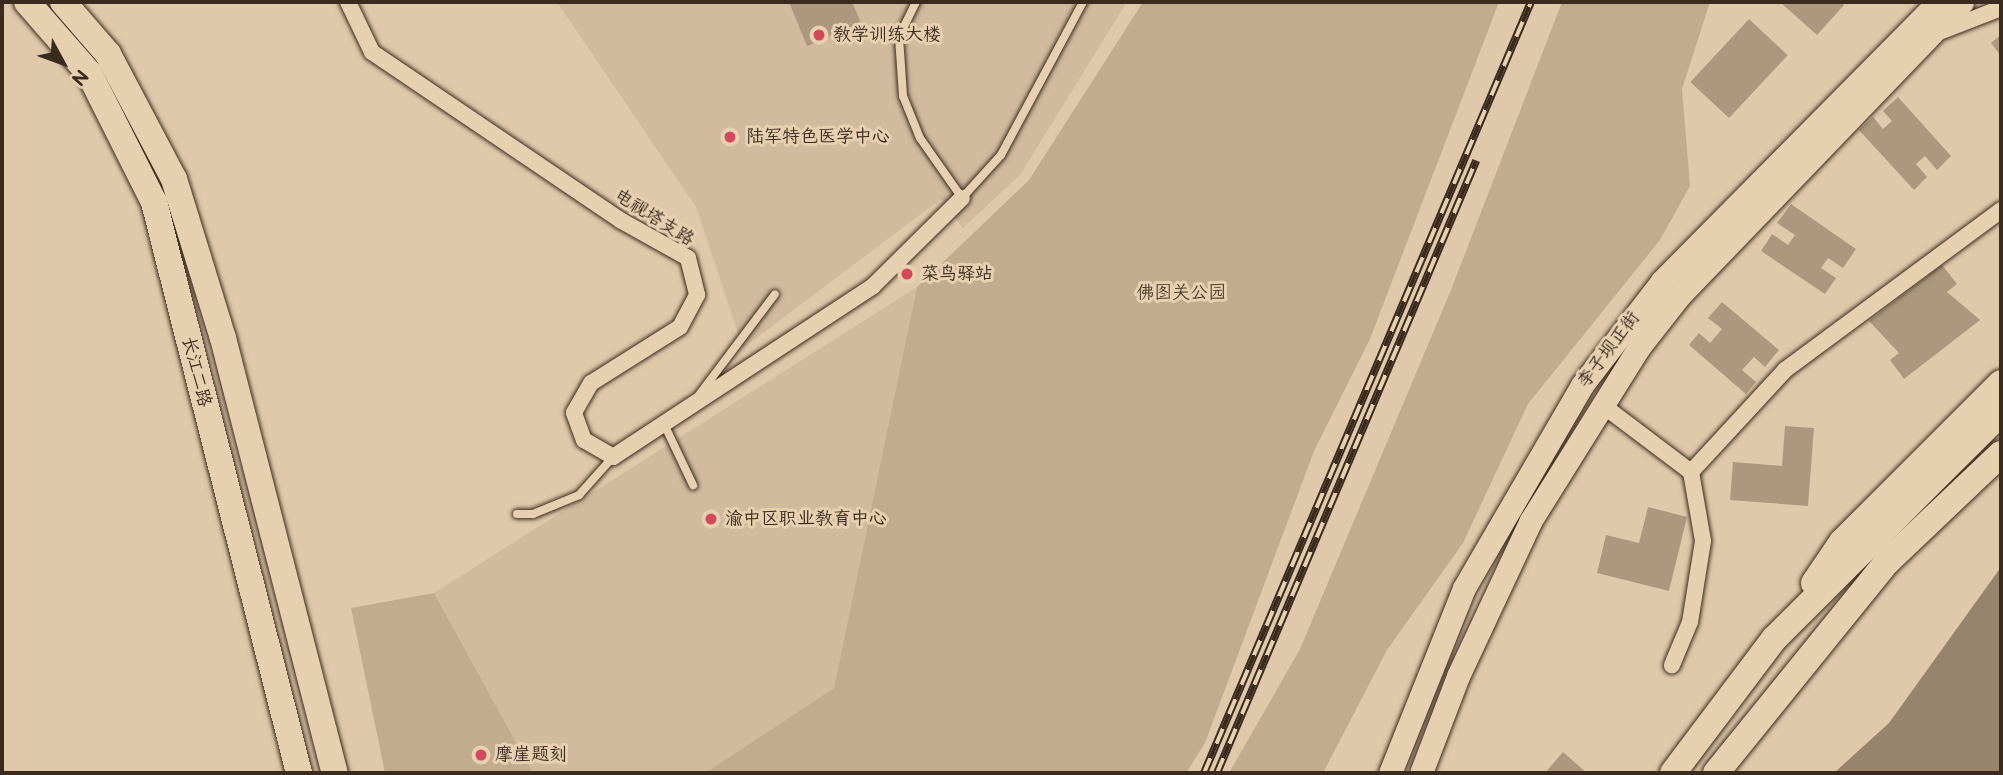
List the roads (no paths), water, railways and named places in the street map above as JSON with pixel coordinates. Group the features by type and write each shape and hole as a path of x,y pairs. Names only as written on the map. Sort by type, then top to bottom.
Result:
{"main road":[{"name":"长江二路","path":"27,2 89,73 154,202 299,773"},
{"name":"长江二路","path":"63,2 108,54 174,179 222,338 335,773"},
{"name":"李子坝正街","path":"1390,773 1464,588 1582,385 1662,281 1938,2"},
{"name":"李子坝正街","path":"1421,773 1491,601 1601,404 1679,296 1937,33 1962,2"},
{"path":"1673,773 1774,639 1842,542 2001,383"},
{"path":"1774,639 2001,413"},
{"path":"1716,773 1887,562 2001,454"},
{"path":"1887,562 2001,474"}],"street":[{"name":"电视塔支路","path":"348,2 372,52 620,220 688,258 698,295 680,327 591,383 574,413 584,440 613,457"},
{"path":"1937,33 2001,8"},
{"path":"613,457 873,286 962,198"},
{"path":"1691,472 1785,370 2001,210"},
{"path":"1601,404 1691,472 1703,541 1690,622 1672,665"}],"lane":[{"path":"916,2 899,37 904,96 920,138 962,198 1002,155 1083,2"},
{"path":"691,406 775,294"},
{"path":"664,424 693,485"},
{"path":"517,514 533,514 579,495 613,457"}],"railway":[{"path":"1204,773 1531,2"},
{"path":"1217,773 1476,161"}],"place":[{"name":"教学训练大楼","path":"819,35"},
{"name":"陆军特色医学中心","path":"730,137"},
{"name":"菜鸟驿站","path":"907,274"},
{"name":"渝中区职业教育中心","path":"711,519"},
{"name":"摩崖题刻","path":"481,755"}],"park label":[{"name":"佛图关公园","path":"1181,293"}]}
